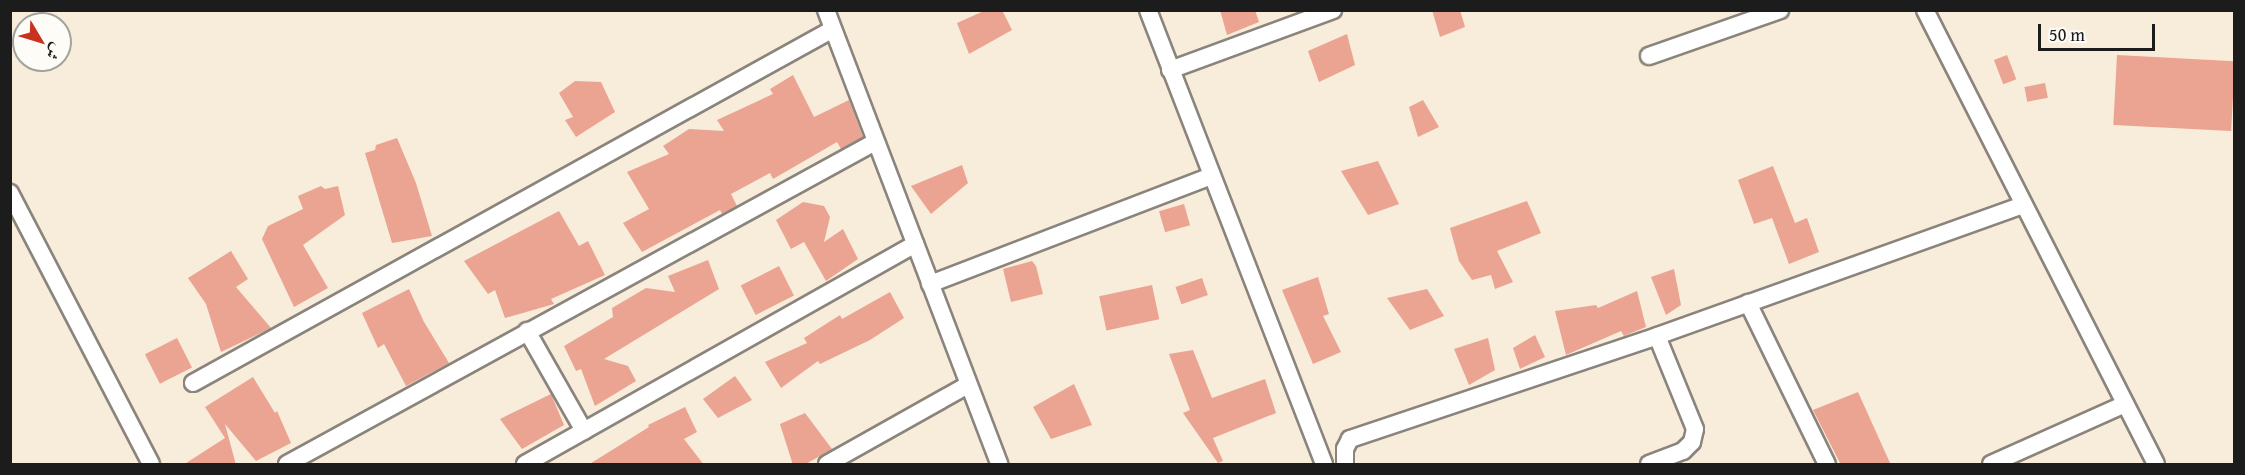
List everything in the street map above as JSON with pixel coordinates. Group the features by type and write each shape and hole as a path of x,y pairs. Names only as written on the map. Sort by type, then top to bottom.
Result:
{"street":[{"path":"826,10 999,465"},
{"path":"1148,10 1324,465"},
{"path":"1170,70 1333,10"},
{"path":"1649,56 1779,10"},
{"path":"1925,10 2156,465"},
{"path":"193,383 833,30"},
{"path":"287,465 527,331 875,142"},
{"path":"930,284 1211,176"},
{"path":"10,193 151,465"},
{"path":"1345,465 1345,449 1350,439 1657,336 2022,205"},
{"path":"525,465 915,244"},
{"path":"1748,303 1827,465"},
{"path":"527,331 584,431"},
{"path":"1649,465 1683,451 1692,442 1695,429 1657,336"},
{"path":"827,465 968,385"},
{"path":"1991,465 2125,404"}],"building":[{"path":"986,10 1002,10 1012,30 969,54 957,23"},
{"path":"1220,10 1255,10 1259,22 1227,35"},
{"path":"1432,10 1460,10 1465,27 1440,37"},
{"path":"1347,34 1355,65 1319,82 1308,51"},
{"path":"2007,55 2016,79 2003,84 1994,60"},
{"path":"2117,55 2234,61 2231,131 2113,125"},
{"path":"793,75 814,117 849,100 863,137 841,149 837,142 773,179 770,173 731,194 737,206 722,214 720,210 642,252 623,223 649,209 627,172 669,154 663,146 689,129 724,131 717,120 773,94 770,89"},
{"path":"575,81 601,82 615,112 576,137 565,120 573,117 559,93"},
{"path":"2045,83 2048,98 2027,102 2024,87"},
{"path":"1423,100 1439,127 1418,137 1409,107"},
{"path":"397,138 416,183 432,236 392,243 365,153 375,150 376,145"},
{"path":"1378,161 1399,204 1368,215 1341,171"},
{"path":"962,165 968,183 931,214 911,186"},
{"path":"1773,166 1795,223 1807,218 1819,252 1789,264 1772,218 1754,224 1738,180"},
{"path":"321,186 325,189 338,186 345,215 303,245 328,288 294,307 262,239 268,226 303,209 298,196"},
{"path":"1527,201 1541,233 1497,251 1513,282 1495,289 1491,275 1472,280 1459,261 1450,228"},
{"path":"803,202 824,206 830,217 824,242 843,229 858,259 826,281 804,242 791,249 776,220"},
{"path":"1184,204 1190,225 1165,232 1159,211"},
{"path":"559,211 579,246 588,241 605,275 551,299 554,304 505,318 495,290 488,294 464,261"},
{"path":"231,251 248,279 236,287 271,328 221,352 206,304 188,278"},
{"path":"708,260 719,289 604,359 628,366 636,381 595,406 581,369 576,371 564,346 613,317 612,308 646,288 675,292 668,276"},
{"path":"1032,261 1036,266 1043,294 1011,302 1003,269"},
{"path":"779,266 794,295 756,315 741,286"},
{"path":"1674,269 1681,305 1666,315 1651,277"},
{"path":"1318,277 1329,314 1323,316 1341,352 1313,364 1282,290"},
{"path":"1202,278 1208,295 1181,304 1176,287"},
{"path":"1152,285 1159,319 1106,330 1099,296"},
{"path":"409,289 424,322 449,363 406,386 384,344 378,348 362,313"},
{"path":"1427,289 1444,316 1410,330 1387,298"},
{"path":"1637,291 1646,327 1624,336 1621,331 1566,355 1555,311 1596,305 1598,308"},
{"path":"890,292 904,318 870,340 820,364 818,361 781,388 765,362 807,343 804,338 840,315 842,319"},
{"path":"1535,335 1545,357 1520,369 1513,348"},
{"path":"177,338 192,367 160,384 145,354"},
{"path":"1488,338 1495,370 1469,385 1454,349"},
{"path":"1193,350 1212,398 1265,379 1276,413 1213,438 1223,461 1218,463 1183,413 1190,410 1169,354"},
{"path":"735,376 752,400 718,418 703,399"},
{"path":"253,377 275,413 277,411 291,443 256,461 225,424 236,465 183,465 225,438 205,407"},
{"path":"1074,384 1092,425 1051,439 1033,407"},
{"path":"1858,392 1891,465 1841,465 1813,410"},
{"path":"551,394 564,425 522,449 500,419"},
{"path":"685,407 697,432 684,439 704,465 588,465 649,427 648,425"},
{"path":"805,413 832,449 804,465 793,465 780,424"}]}
